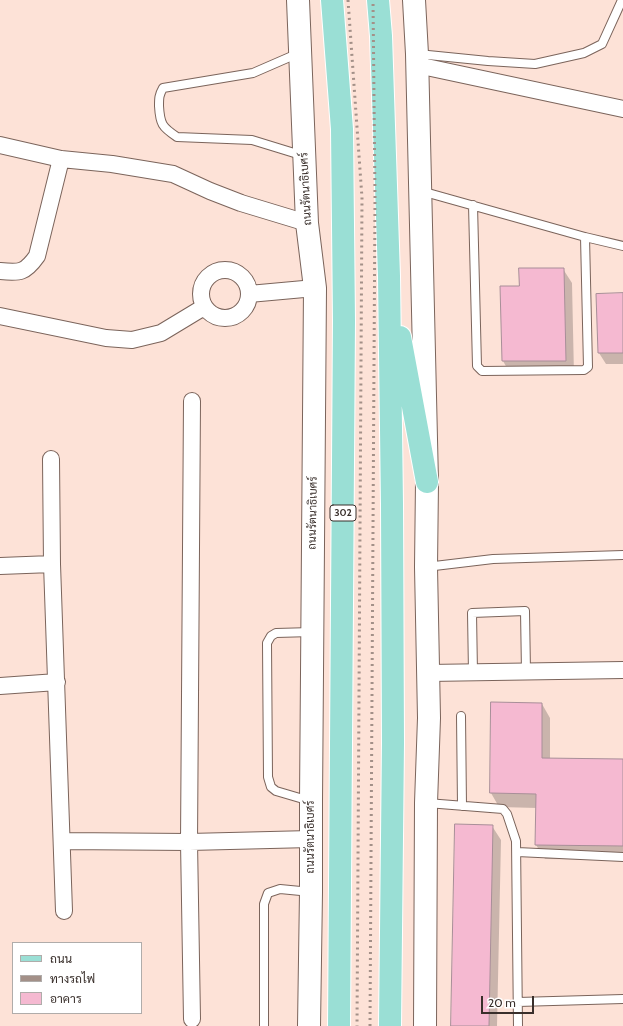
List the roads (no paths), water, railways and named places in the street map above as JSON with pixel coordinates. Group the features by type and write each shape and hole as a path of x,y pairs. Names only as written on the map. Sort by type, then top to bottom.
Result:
{"main road":[{"name":"ถนนรัตนาธิเบศร์","path":"298,0 307,223 315,288 309,1026"},
{"name":"302","path":"332,0 342,128 344,320 339,1026"},
{"path":"378,0 381,36 389,276 392,504 393,743 390,1026"},
{"path":"414,0 417,60 427,482 426,567 428,718 425,1026"},
{"path":"389,276 427,482"}],"street":[{"path":"417,60 623,109"},
{"path":"0,144 61,160 112,164 173,174 241,203 307,223"},
{"path":"0,271 16,273 29,268 37,256 61,160"},
{"path":"224,270 234,272 242,277 249,294 247,304 242,312 234,317 225,319 215,316 208,312 204,307 200,294 208,277 215,272 224,270"},
{"path":"249,294 315,288"},
{"path":"0,316 106,338 132,340 161,333 204,307"},
{"path":"192,401 189,842 192,1019"},
{"path":"51,459 52,564 64,911"},
{"path":"0,566 52,564"},
{"path":"428,673 623,670"},
{"path":"0,686 57,682"},
{"path":"62,841 189,842 311,839"}],"lane":[{"path":"417,60 488,61 535,64 584,53 602,44 622,0"},
{"path":"301,52 253,74 163,88 159,95 159,120 167,130 177,137 252,140 305,156"},
{"path":"420,191 585,237 623,246"},
{"path":"473,206 477,366 482,371 584,370 588,367 585,237"},
{"path":"426,567 493,560 623,555"},
{"path":"473,673 472,613 525,611 526,672"},
{"path":"311,801 276,791 271,787 268,778 267,643 276,633 312,632"},
{"path":"461,716 462,806"},
{"path":"426,803 503,809 507,814 516,841 517,852 518,1026"},
{"path":"517,852 623,857"},
{"path":"264,1026 264,904 268,893 280,889 311,892"},
{"path":"518,1002 623,999"}],"railway":[{"path":"348,0 362,198 357,1026"},
{"path":"370,1026 375,198 373,0"}]}
